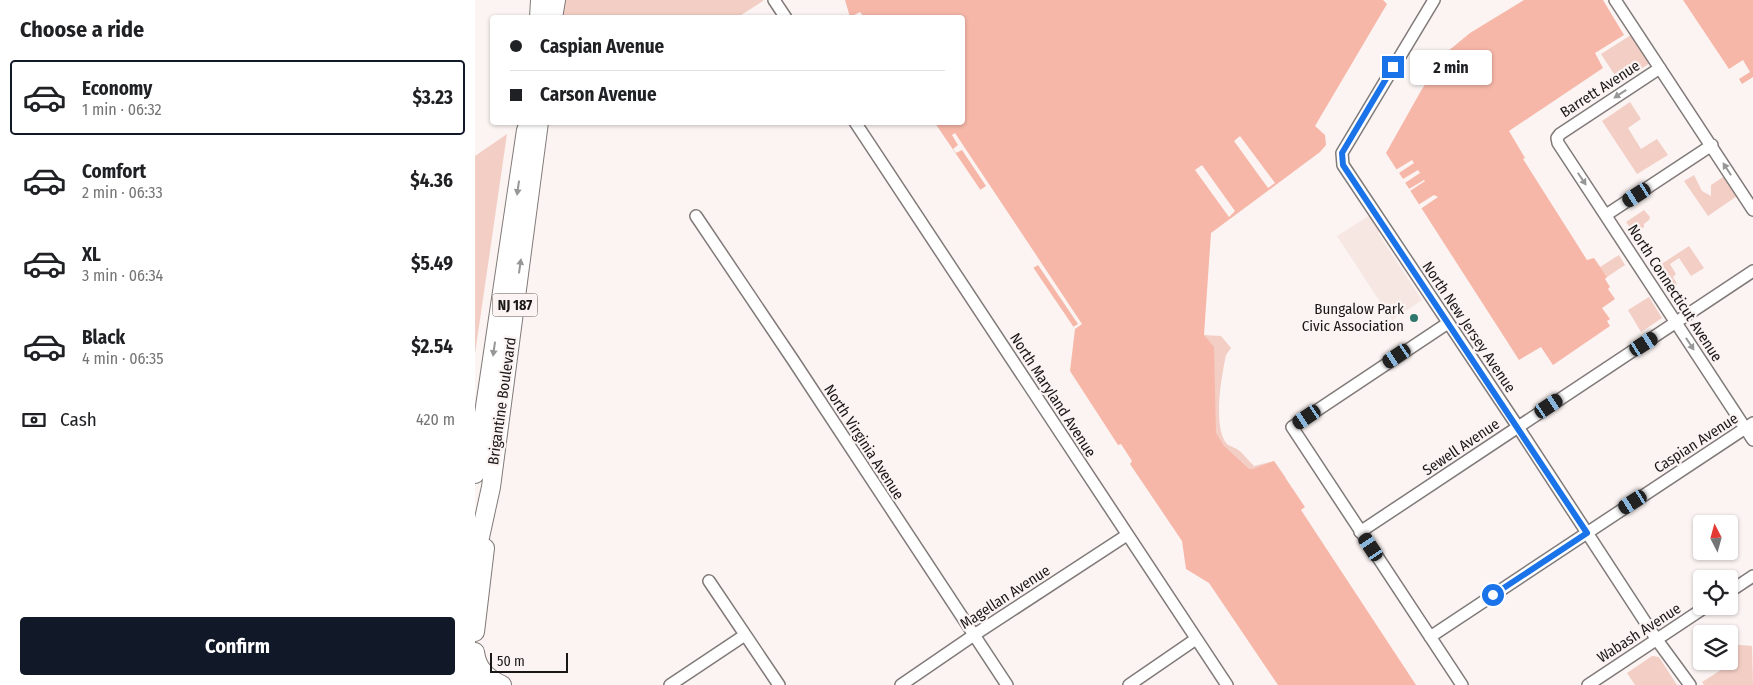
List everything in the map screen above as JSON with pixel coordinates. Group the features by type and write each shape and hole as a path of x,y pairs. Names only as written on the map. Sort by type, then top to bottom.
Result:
{"main road":[{"path":"539,15 540,0"},
{"path":"553,15 555,0"},
{"name":"Brigantine Boulevard","path":"475,474 527,125"},
{"name":"Brigantine Boulevard","path":"475,560 483,515 491,487 539,125"},
{"path":"475,632 491,487"},
{"path":"475,652 480,669 502,685"}],"street":[{"path":"774,0 784,15"},
{"name":"North New Jersey Avenue","path":"1434,0 1342,153 1343,165 1657,640 1690,685"},
{"path":"1615,0 1753,210"},
{"name":"Barrett Avenue","path":"1557,138 1560,134 1660,68"},
{"name":"North Maryland Avenue","path":"857,125 1227,685"},
{"name":"North Connecticut Avenue","path":"1557,138 1558,143 1676,322 1749,426 1753,440"},
{"path":"1606,215 1712,146"},
{"name":"North Virginia Avenue","path":"695,216 793,360 1007,685"},
{"name":"Sewell Avenue","path":"1361,532 1753,271"},
{"path":"1448,323 1291,427 1462,685"},
{"name":"Caspian Avenue","path":"1430,637 1749,426"},
{"name":"Magellan Avenue","path":"901,685 1127,535"},
{"path":"1738,586 1753,576"},
{"path":"709,581 779,685"},
{"name":"Wabash Avenue","path":"1588,685 1694,615"},
{"path":"670,685 745,635"},
{"path":"1129,685 1196,639"}],"shaded area":[{"path":"563,0 763,0 741,15 561,15"},
{"path":"845,0 1383,0 1387,4 1315,126 1325,135 1326,145 1320,152 1211,233 1204,335 1214,347 1216,433 1224,446 1249,469 1274,461 1305,507 1301,510 1416,685 1278,685 1209,583 1186,569 1182,541 1130,464 1132,461 1121,444 1118,445 1070,371 1075,329 936,125 965,125 965,15 862,15 860,12 849,15"},
{"path":"1524,0 1603,0 1624,35 1595,53 1603,68 1509,131 1525,158 1523,159 1587,260 1594,258 1607,277 1605,279 1610,287 1608,289 1615,299 1602,308 1610,319 1607,321 1610,326 1553,365 1541,347 1519,360 1386,153 1422,89 1447,52 1470,33"},
{"path":"1683,0 1753,0 1753,77 1742,84 1739,79 1750,72 1743,60 1729,69"},
{"path":"1631,35 1650,63 1620,83 1601,54"},
{"path":"1630,102 1641,119 1628,128 1641,149 1657,139 1668,155 1637,174 1602,121"},
{"path":"507,134 475,354 475,156"},
{"path":"1694,175 1702,191 1711,196 1711,185 1723,177 1737,196 1708,216 1684,181"},
{"path":"1644,210 1650,217 1649,220 1644,224 1644,227 1634,234 1626,222"},
{"path":"1370,215 1381,231 1378,233 1422,300 1392,320 1337,236"},
{"path":"1689,246 1704,268 1691,276 1679,258 1670,264 1676,274 1673,277 1677,284 1671,289 1657,267"},
{"path":"1619,255 1625,265 1607,277 1600,267"},
{"path":"1649,297 1662,318 1641,332 1628,310"},
{"path":"1204,335 1221,336 1231,348 1226,355 1219,401 1222,436 1227,444 1239,451 1254,466 1274,461 1286,478 1231,485 1204,396"},
{"path":"1738,645 1752,646 1753,685 1704,685 1702,682 1721,670 1738,670"},
{"path":"1652,656 1659,657 1677,685 1635,685 1627,673"}],"pier":[{"path":"955,133 1082,324 1075,329 1073,327 1078,324 1038,265 1033,268 980,190 986,186 962,150 956,153 953,149 958,145 952,135"},
{"path":"1240,136 1275,183 1268,188 1234,141"},
{"path":"1412,160 1414,163 1399,173 1403,179 1418,170 1420,173 1405,183 1409,189 1425,181 1410,191 1418,205 1434,195 1438,197 1419,210 1394,171"},
{"path":"1202,165 1235,211 1229,217 1195,170"}],"place":[{"name":"Bungalow Park Civic Association","path":"1414,318"}],"route":[{"path":"1393,67 1342,153 1343,165 1587,533 1493,595"}]}
